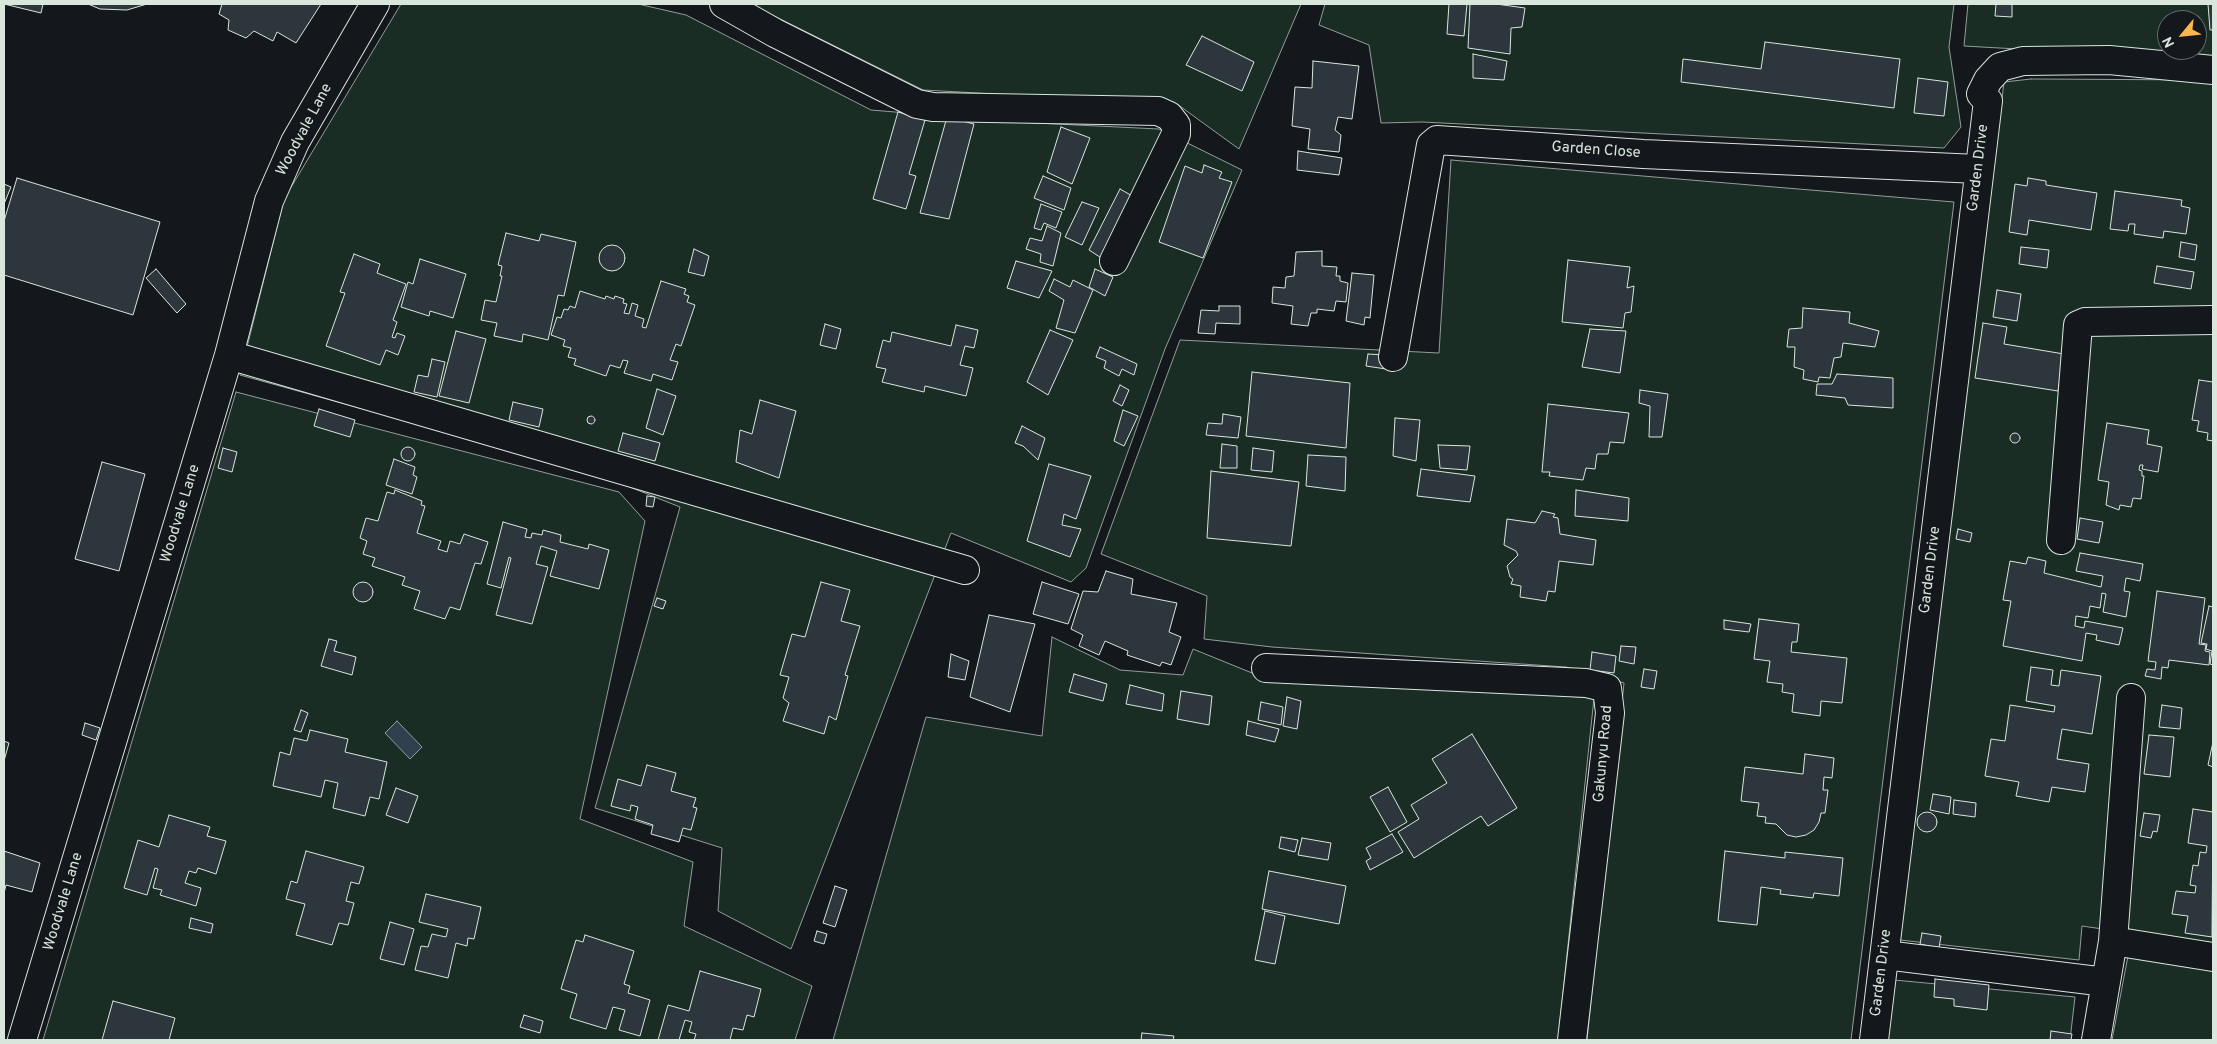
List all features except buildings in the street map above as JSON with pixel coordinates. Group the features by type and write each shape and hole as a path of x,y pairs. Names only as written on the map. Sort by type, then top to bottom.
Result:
{"street":[{"name":"Woodvale Lane","path":"22,1040 229,355 269,201 295,142 375,4"},
{"path":"724,4 775,33 917,104 934,107 1158,111 1169,116 1176,125 1176,134 1114,261"},
{"name":"Garden Drive","path":"1874,1040 1978,170 1988,101 1982,94 1993,73 2000,67 2017,61 2109,60 2213,70"},
{"name":"Garden Close","path":"1393,357 1431,145 1437,140 1643,154 1978,170"},
{"path":"2062,540 2078,324 2085,322 2213,320"},
{"path":"229,355 965,570"},
{"name":"Gakunyu Road","path":"1266,668 1586,683 1607,688 1610,713 1572,1040"},
{"path":"2096,1040 2113,941 2131,698"},
{"path":"2113,941 2213,957"},
{"path":"1885,955 2106,982"}],"green space":[{"path":"401,4 638,4 686,15 871,110 1015,122 1159,129 1242,170 1165,349 1086,568 1071,582 951,533 791,949 718,911 722,848 595,808 680,507 592,472 240,375 284,199"},
{"path":"750,4 1301,4 1239,149 1177,104 923,90"},
{"path":"1325,4 1954,4 1949,47 1961,127 1944,148 1422,122 1381,123 1369,45 1319,25"},
{"path":"1968,4 2213,4 2213,60 2207,60 2207,10 2157,10 2157,57 1964,46"},
{"path":"2031,79 2213,80 2213,945 2082,926 2079,960 1900,940 2004,82"},
{"path":"1451,160 1954,202 1851,1040 1587,1040 1624,683 1566,667 1272,647 1204,639 1207,596 1101,554 1180,340 1439,353"},
{"path":"236,392 619,492 645,521 580,819 693,862 684,926 812,986 795,1040 43,1040"},
{"path":"1052,637 1120,670 1183,675 1193,649 1257,675 1594,698 1558,1040 833,1040 926,717 1042,736"},
{"path":"2128,956 2213,966 2213,1040 2112,1040"},
{"path":"1894,980 2075,997 2070,1040 1887,1040"}],"water":[{"path":"397,721 422,747 410,759 385,733"}]}
